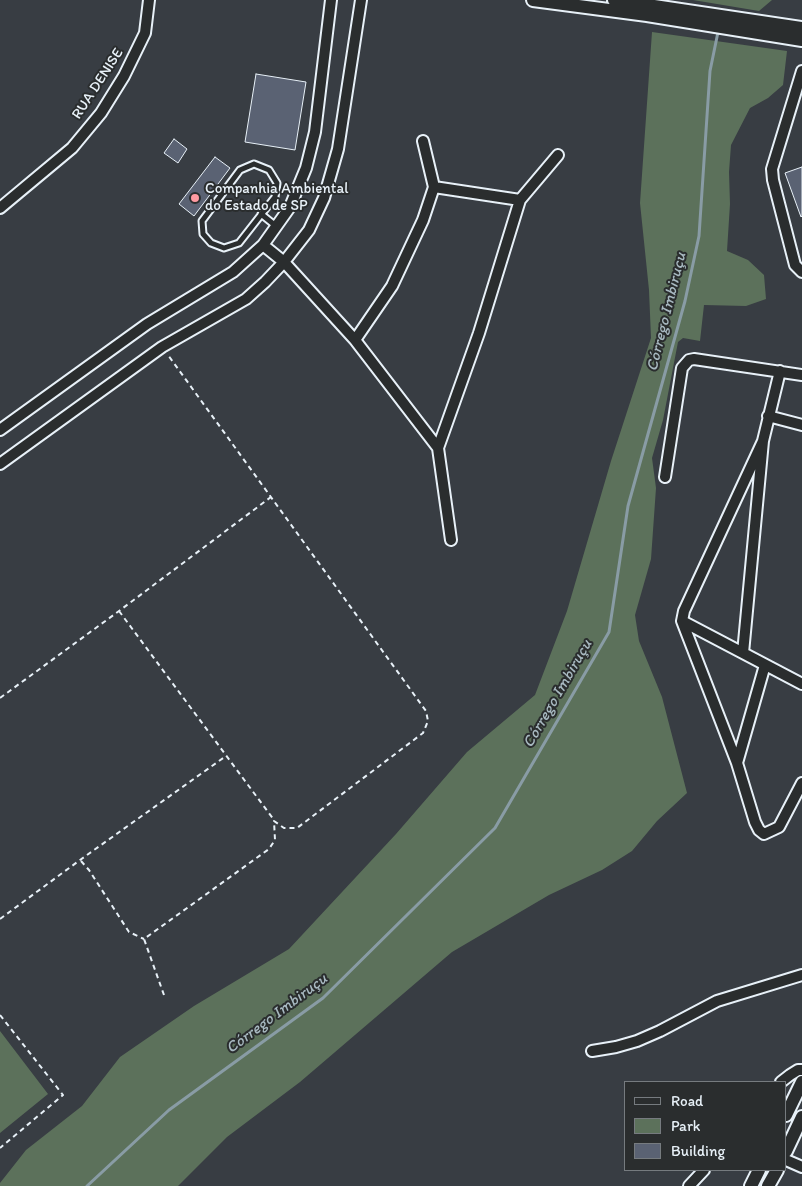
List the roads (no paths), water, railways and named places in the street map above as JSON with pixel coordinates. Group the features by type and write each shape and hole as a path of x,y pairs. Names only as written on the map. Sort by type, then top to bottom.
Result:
{"street":[{"name":"RUA DENISE","path":"0,208 72,148 101,113 124,76 145,33 149,0"},
{"path":"0,430 147,324 233,272 263,245 290,207 303,176 315,132 331,0"},
{"path":"0,464 162,347 246,299 284,262 308,230 324,198 338,149 361,0"},
{"path":"532,0 647,15 802,40"},
{"path":"614,0 802,28"},
{"path":"802,71 772,169 773,180 795,265 802,272"},
{"path":"355,340 392,286 423,220 434,187 423,141"},
{"path":"450,540 438,448 479,332 520,200 558,155"},
{"path":"434,187 520,200"},
{"path":"263,245 284,262 355,340 438,448"},
{"path":"665,476 682,368 688,360 694,359 802,375"},
{"path":"743,652 763,441 780,372"},
{"path":"768,416 802,425"},
{"path":"763,441 684,611 682,621 737,763 759,830 764,834 779,827 802,783"},
{"path":"682,621 802,684"},
{"path":"737,763 765,665"},
{"path":"592,1051 637,1041 737,994 802,975"},
{"path":"782,1081 790,1074 802,1070"},
{"path":"787,1112 802,1082"},
{"path":"787,1149 802,1117"},
{"path":"787,1160 802,1167"},
{"path":"690,1186 703,1171"},
{"path":"751,1186 758,1171"},
{"path":"768,1186 776,1171"}],"lane":[{"path":"254,164 269,170 277,183 275,197 261,214 239,243 224,248 211,243 203,234 202,221 240,170 254,164"},
{"path":"261,214 276,226"}],"waterway":[{"name":"Córrego Imbiruçu","path":"87,1186 169,1110 323,998 495,828 609,632 628,506 685,301 699,236 710,71 718,32"}],"place":[{"name":"Companhia Ambiental do Estado de SP","path":"195,198"}]}
